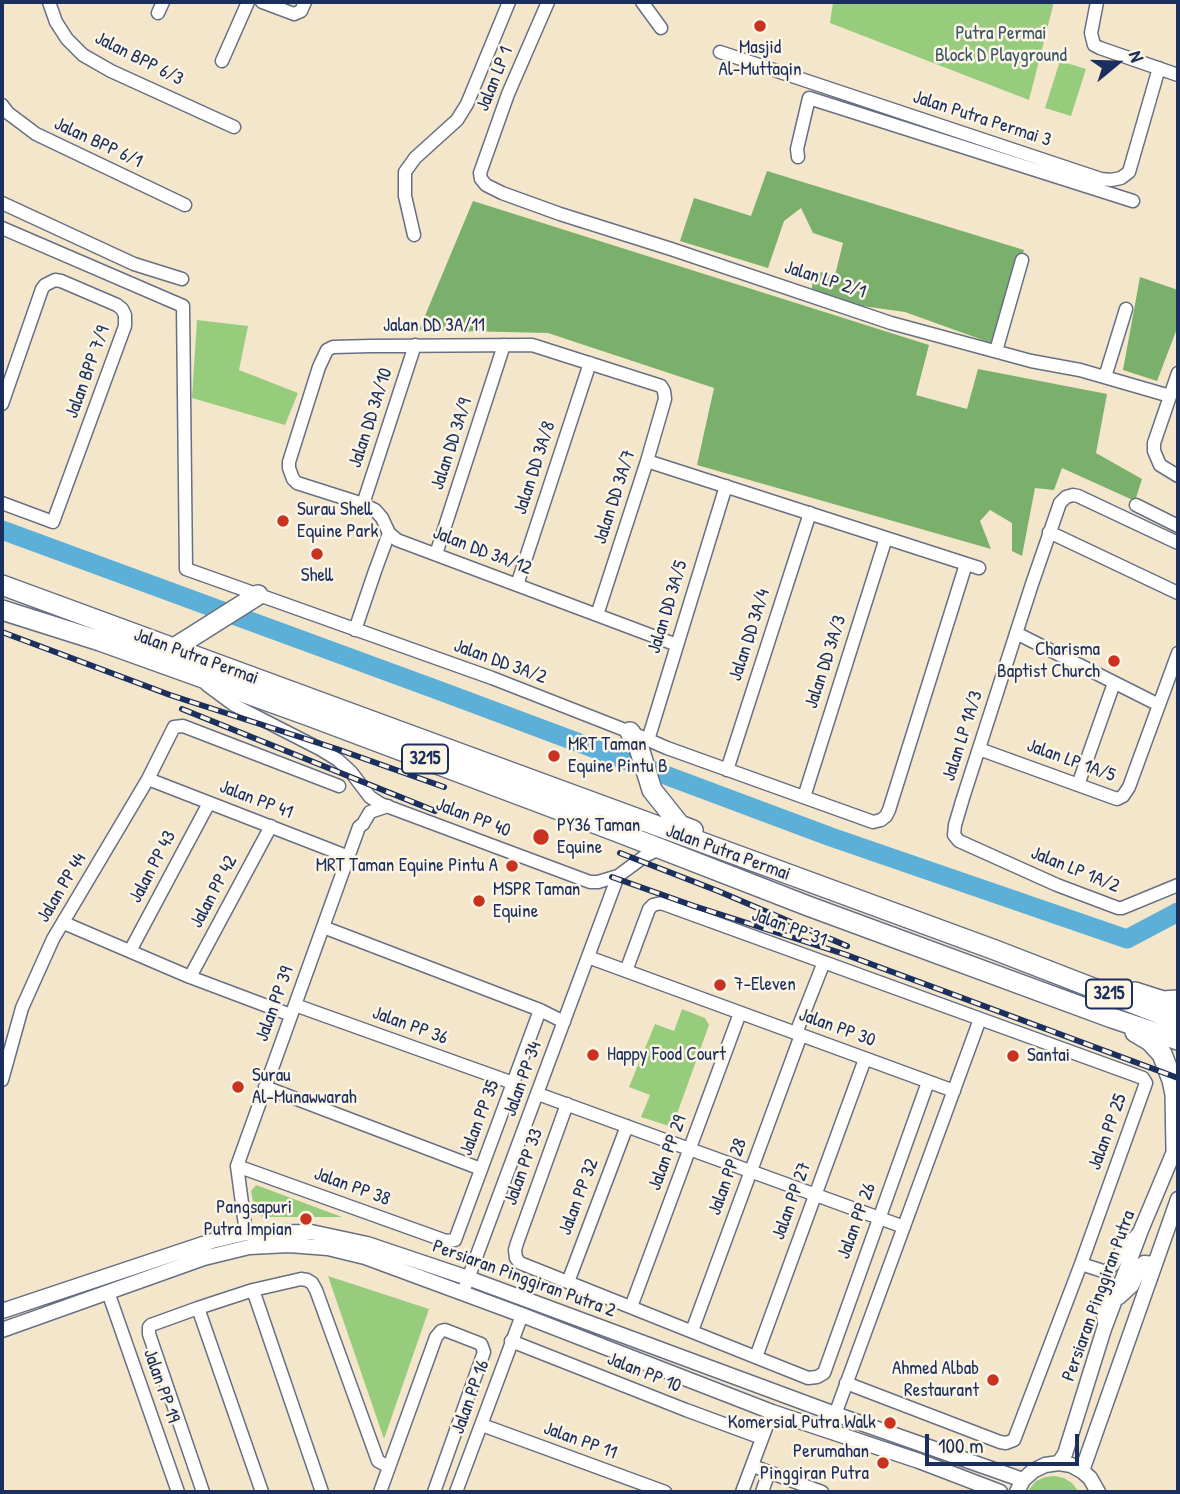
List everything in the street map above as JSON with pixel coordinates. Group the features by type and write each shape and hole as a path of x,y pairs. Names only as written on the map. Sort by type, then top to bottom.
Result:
{"main road":[{"name":"Jalan Putra Permai","path":"2,585 1178,1021"},
{"path":"174,648 252,599"},
{"name":"Jalan Putra Permai","path":"2,610 100,641 335,725 808,906 1178,1040"},
{"path":"639,740 652,790 680,825 779,863 827,889"},
{"path":"1040,968 1096,980 1163,1001 1178,1000"},
{"path":"1112,1018 1150,1041 1162,1054 1175,1094 1177,1145"}],"street":[{"name":"Jalan BPP 6/3","path":"49,2 56,22 67,39 83,55 111,71 234,127"},
{"path":"222,61 248,2"},
{"path":"262,2 294,14 301,11 305,2"},
{"path":"414,235 405,196 405,172 415,158 457,120 467,104 509,2"},
{"name":"Jalan LP 1","path":"480,173 508,94 548,2"},
{"path":"642,2 661,28"},
{"path":"1097,2 1091,33 1094,45 1178,75"},
{"name":"Jalan Putra Permai 3","path":"720,52 1106,180 1121,178 1129,172 1159,68"},
{"path":"798,158 797,149 809,97 1133,201"},
{"name":"Jalan BPP 6/1","path":"2,105 8,113 36,134 185,205"},
{"name":"Jalan LP 2/1","path":"480,173 486,185 502,193 891,323 1031,361 1080,370 1170,396"},
{"path":"2,204 134,264 182,279"},
{"name":"Jalan DD 3A/2","path":"2,228 183,306 186,569 252,599 355,630 504,683 639,740 873,822 881,820 889,810 972,566 886,538"},
{"path":"996,351 1022,260"},
{"name":"Jalan BPP 7/9","path":"2,404 42,289 50,281 61,281 122,309 125,326 53,522 2,503"},
{"path":"1105,377 1126,309"},
{"name":"Jalan DD 3A/10","path":"363,503 415,345"},
{"name":"Jalan DD 3A/9","path":"436,554 505,345"},
{"name":"Jalan DD 3A/11","path":"290,475 289,462 326,351 333,347 532,345 657,384 664,390"},
{"name":"Jalan DD 3A/8","path":"517,585 590,363"},
{"path":"1178,373 1154,443 1154,452 1160,465 1178,476"},
{"name":"Jalan DD 3A/7","path":"597,615 647,461 665,399 664,390"},
{"path":"647,461 886,538"},
{"name":"Jalan DD 3A/12","path":"290,475 297,483 363,503 375,510 389,533 397,540 677,645"},
{"name":"Jalan DD 3A/5","path":"639,740 677,645 726,486"},
{"name":"Jalan LP 1A/3","path":"959,841 954,835 955,825 1060,503 1066,497 1078,496 1178,543"},
{"path":"1136,505 1178,526"},
{"name":"Jalan DD 3A/4","path":"727,770 810,513"},
{"path":"1049,532 1178,593"},
{"path":"355,630 389,533"},
{"name":"Jalan DD 3A/3","path":"804,797 886,538"},
{"path":"1016,633 1159,705"},
{"name":"Jalan LP 1A/5","path":"979,749 1118,799 1129,787 1178,653"},
{"name":"Jalan PP 40","path":"190,674 234,705 338,760 370,797 388,806 590,881 598,882 618,876"},
{"path":"1078,785 1114,682"},
{"name":"Jalan PP 44","path":"2,1080 22,1008 53,939 148,779 172,730 183,726 339,786"},
{"name":"Jalan PP 39","path":"246,1233 237,1166 359,827 363,811 362,801 351,772"},
{"name":"Jalan PP 41","path":"148,779 349,857"},
{"name":"Jalan PP 43","path":"130,951 209,803"},
{"path":"359,827 370,812 388,806"},
{"name":"Jalan PP 42","path":"190,977 271,826"},
{"name":"Jalan LP 1A/2","path":"959,841 1057,885 1118,908 1178,885"},
{"path":"618,876 659,849"},
{"name":"Jalan PP 34","path":"462,1294 618,876"},
{"name":"Jalan PP 31","path":"626,971 649,909 661,903 980,1019"},
{"name":"Jalan PP 36","path":"64,923 190,977 513,1083"},
{"path":"323,927 540,1010 564,1022"},
{"name":"Jalan PP 30","path":"588,957 954,1091"},
{"name":"Jalan PP 28","path":"692,1331 824,961"},
{"name":"Jalan PP 35","path":"455,1240 540,1010"},
{"name":"Jalan PP 29","path":"631,1307 740,1013"},
{"path":"829,1431 980,1019"},
{"name":"Jalan PP 25","path":"846,1383 1000,1442 1014,1440 1081,1264 1146,1083 1143,1078 980,1019"},
{"name":"Jalan PP 27","path":"756,1357 866,1059"},
{"name":"Jalan PP 26","path":"756,1357 808,1378 824,1373 928,1082"},
{"path":"265,1087 481,1169"},
{"path":"538,1094 904,1227"},
{"name":"Jalan PP 33","path":"567,1104 515,1250 520,1263 568,1282"},
{"name":"Jalan PP 32","path":"568,1282 627,1126"},
{"name":"Persiaran Pinggiran Putra","path":"1059,1463 1065,1454 1104,1329 1140,1230 1177,1145"},
{"name":"Jalan PP 38","path":"237,1166 446,1241 455,1240"},
{"path":"1082,1471 1178,1199"},
{"path":"1106,1272 1125,1244 1140,1230"},
{"name":"Persiaran Pinggiran Putra 2","path":"2,1311 212,1241 246,1233 310,1232 367,1244 468,1278 835,1414 1020,1486"},
{"name":"Persiaran Pinggiran Putra 2","path":"2,1330 204,1258 249,1247 289,1245 328,1248 365,1257 772,1412 919,1461 1000,1492"},
{"path":"1116,1300 1132,1285 1144,1263 1155,1264"},
{"path":"1081,1264 1106,1272"},
{"path":"1104,1329 1102,1311 1108,1289 1106,1272"},
{"path":"203,1492 148,1330 151,1325 198,1308 253,1290 302,1279 314,1286 378,1461 389,1467"},
{"path":"568,1282 756,1357"},
{"path":"253,1290 322,1492"},
{"name":"Jalan PP 19","path":"108,1292 178,1492"},
{"path":"198,1308 262,1492"},
{"name":"Jalan PP 16","path":"456,1492 522,1315"},
{"path":"380,1492 438,1334 448,1331 484,1348 439,1491"},
{"name":"Jalan PP 10","path":"512,1341 762,1438"},
{"path":"742,1492 772,1412"},
{"name":"Jalan PP 11","path":"482,1425 665,1492"},
{"path":"1020,1486 1033,1471 1045,1465 1059,1463 1082,1471 1090,1478 1098,1492"},
{"path":"753,1466 822,1492"},
{"path":"762,1492 769,1472"}],"green space":[{"name":"Putra Permai Block D Playground","path":"833,2 1054,2 1029,100 830,23"},
{"path":"1060,61 1086,69 1071,116 1045,108"},
{"path":"767,171 1024,250 991,343 905,312 855,305 812,289 813,271 835,275 843,243 813,233 801,208 784,221 768,268 680,241 694,198 751,216"},
{"path":"473,201 929,345 916,395 967,409 978,369 1107,394 1096,453 1142,479 1135,501 1062,468 1054,490 1035,488 1022,556 1012,551 1012,523 990,510 980,521 991,549 697,465 714,388 548,333 419,330"},
{"path":"1140,277 1178,290 1178,326 1157,381 1123,370"},
{"path":"197,320 248,326 239,370 298,393 285,425 192,398"},
{"path":"682,1009 705,1018 709,1025 673,1125 669,1126 641,1117 650,1095 629,1087 655,1024 674,1031"},
{"path":"256,1185 342,1217 263,1217 255,1213 251,1191"},
{"path":"328,1276 429,1309 384,1439"},
{"path":"1054,1476 1072,1483 1079,1492 1027,1492 1036,1481"}],"waterway":[{"path":"2,530 831,837 1127,939 1178,912"}],"railway":[{"path":"2,632 170,695 444,787"},
{"path":"182,709 435,811"},
{"path":"620,853 847,946"},
{"path":"612,877 844,954 1178,1078"}],"place":[{"name":"Masjid Al-Muttaqin","path":"760,26"},
{"name":"Surau Shell Equine Park","path":"283,521"},
{"name":"Shell","path":"317,554"},
{"name":"Charisma Baptist Church","path":"1114,661"},
{"name":"MRT Taman Equine Pintu B","path":"554,756"},
{"name":"PY36 Taman Equine","path":"541,837"},
{"name":"MRT Taman Equine Pintu A","path":"512,866"},
{"name":"MSPR Taman Equine","path":"479,901"},
{"name":"7-Eleven","path":"720,985"},
{"name":"Happy Food Court","path":"593,1055"},
{"name":"Santai","path":"1013,1056"},
{"name":"Surau Al-Munawwarah","path":"238,1087"},
{"name":"Pangsapuri Putra Impian","path":"306,1219"},
{"name":"Ahmed Albab Restaurant","path":"993,1380"},
{"name":"Komersial Putra Walk","path":"890,1423"},
{"name":"Perumahan Pinggiran Putra","path":"883,1463"}]}
